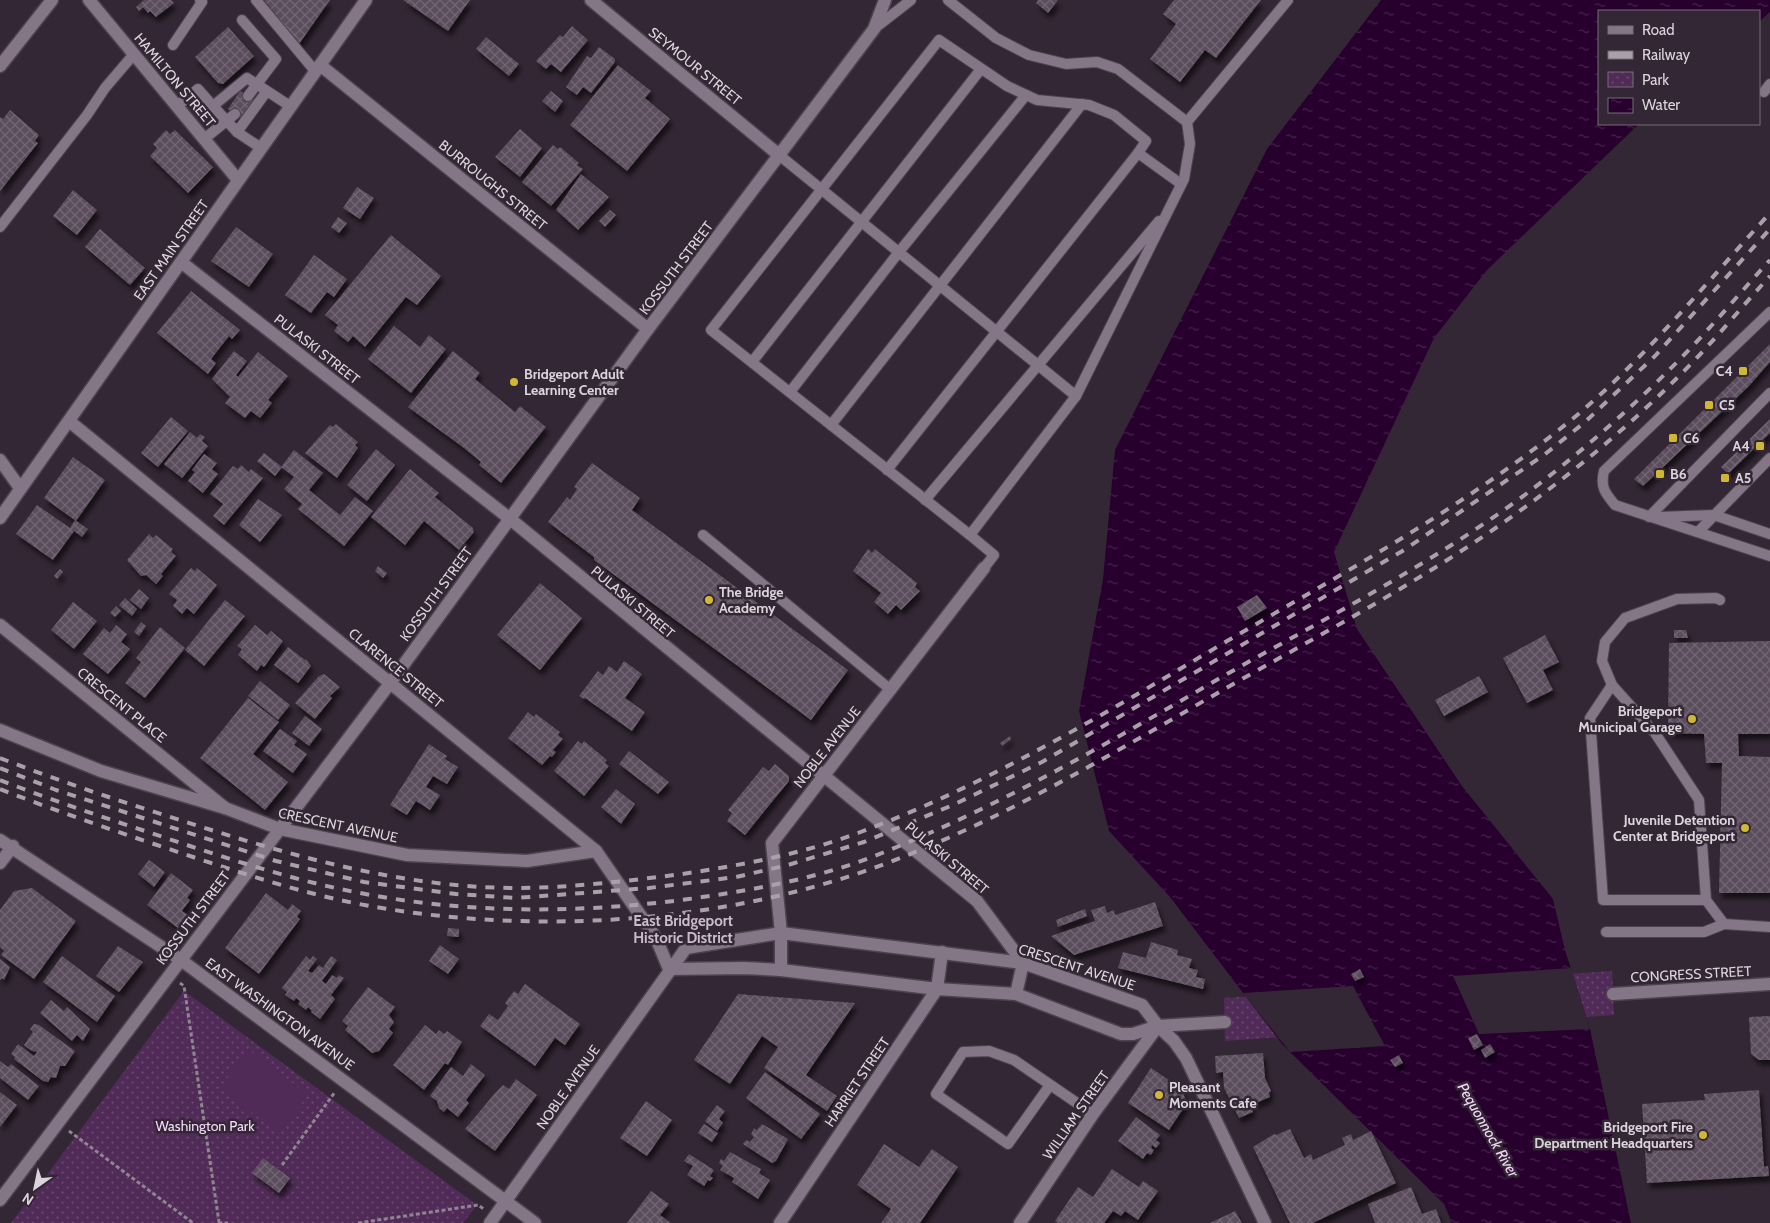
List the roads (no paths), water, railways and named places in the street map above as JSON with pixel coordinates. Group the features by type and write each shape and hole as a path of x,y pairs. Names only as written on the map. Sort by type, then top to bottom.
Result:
{"street":[{"name":"HAMILTON STREET","path":"89,0 238,180"},
{"name":"EAST MAIN STREET","path":"0,518 366,0"},
{"name":"SEYMOUR STREET","path":"591,0 779,155"},
{"name":"KOSSUTH STREET","path":"0,1200 391,682 648,329 874,29 886,0"},
{"path":"0,66 46,2"},
{"name":"BURROUGHS STREET","path":"317,68 648,329"},
{"name":"PULASKI STREET","path":"181,262 509,518 977,901 1023,963"},
{"name":"CLARENCE STREET","path":"69,421 596,851 656,938 669,969"},
{"path":"0,460 20,488"},
{"name":"NOBLE AVENUE","path":"781,970 781,933 772,843 984,568"},
{"name":"CRESCENT PLACE","path":"0,625 225,808"},
{"name":"CRESCENT AVENUE","path":"0,730 101,771 225,808 280,829 407,855 526,861 596,851"},
{"name":"EAST WASHINGTON AVENUE","path":"0,840 13,846 181,960 535,1223"},
{"path":"0,863 13,846"},
{"name":"CRESCENT AVENUE","path":"669,969 686,948 781,933 1023,963 1132,999 1149,1011 1158,1026 1174,1041 1186,1058 1265,1223"},
{"name":"HARRIET STREET","path":"780,1223 937,989 942,952"},
{"path":"1016,994 1023,963"},
{"path":"669,969 744,968 781,970 937,989 1016,994 1121,1034 1133,1034 1158,1026 1224,1022"},
{"name":"NOBLE AVENUE","path":"492,1220 669,969"},
{"name":"CONGRESS STREET","path":"1613,994 1770,984"},
{"name":"WILLIAM STREET","path":"1020,1223 1093,1114 1158,1026"}],"lane":[{"path":"173,45 202,2 200,0"},
{"path":"256,0 317,68"},
{"path":"874,29 911,0"},
{"path":"948,0 996,38 1029,55 1066,64 1097,62 1118,69 1187,122 1190,144 1181,184 1076,396 970,536"},
{"path":"1187,122 1288,0"},
{"path":"242,20 276,59 248,96"},
{"path":"887,470 1146,142 1114,115 1089,104 1037,100 1006,86 939,40 820,188 711,330 790,392 830,425 994,555 984,568"},
{"path":"0,227 87,115 104,88 134,54"},
{"path":"752,362 981,69"},
{"path":"213,106 247,78 290,106"},
{"path":"177,106 198,89 213,106 231,117 237,132 260,148"},
{"path":"237,132 267,91"},
{"path":"790,392 899,252 1026,95"},
{"path":"830,425 1082,104"},
{"path":"204,139 231,117"},
{"path":"1138,153 1181,184"},
{"path":"779,155 1076,396"},
{"path":"925,500 1169,208"},
{"path":"1770,312 1604,471 1603,491 1615,505 1770,556"},
{"path":"1649,517 1770,393"},
{"path":"1698,532 1770,458"},
{"path":"1649,517 1714,515 1770,534"},
{"path":"703,535 891,690"},
{"path":"1720,600 1716,598 1677,599 1625,618 1605,642 1602,661 1612,685 1655,734 1699,800 1706,900 1724,924"},
{"path":"1612,685 1590,718 1602,900 1706,900"},
{"path":"1606,932 1704,932 1724,924 1770,927"},
{"path":"1050,1084 1008,1144 936,1094 963,1052 990,1051 1014,1060 1050,1084 1093,1114"}],"water":[{"name":"Pequonnock River","path":"1381,0 1770,0 1770,12 1760,21 1760,10 1598,10 1598,125 1638,125 1487,270 1434,338 1334,552 1357,629 1462,786 1553,899 1565,950 1590,1029 1631,1223 1452,1223 1444,1204 1282,1044 1170,897 1109,831 1079,711 1103,579 1115,450 1267,149"}],"railway":[{"path":"0,758 134,806 303,857 344,867 428,882 513,888 598,884 704,871 749,863 815,847 906,814 999,771 1044,747 1404,537 1492,480 1576,416 1627,369 1676,318 1770,213"},
{"path":"0,768 56,790 276,861 364,882 456,894 516,898 649,888 736,877 788,865 864,842 953,805 1042,762 1404,550 1544,455 1585,422 1655,356 1770,229"},
{"path":"0,780 126,825 269,871 345,890 450,906 569,909 649,904 763,887 859,862 971,814 1101,747 1380,588 1491,519 1581,450 1653,386 1682,357 1770,260"},
{"path":"0,789 219,866 269,881 345,901 434,915 500,920 566,921 633,918 699,911 765,899 829,883 935,844 1023,802 1109,756 1424,575 1497,527 1551,488 1624,427 1688,367 1770,276"}],"place":[{"name":"C4","path":"1743,371"},
{"name":"Bridgeport Adult Learning Center","path":"514,382"},
{"name":"C5","path":"1709,405"},
{"name":"C6","path":"1673,438"},
{"name":"A4","path":"1760,446"},
{"name":"B6","path":"1660,474"},
{"name":"A5","path":"1725,478"},
{"name":"The Bridge Academy","path":"709,600"},
{"name":"Bridgeport Municipal Garage","path":"1692,719"},
{"name":"Juvenile Detention Center at Bridgeport","path":"1745,828"},
{"name":"Pleasant Moments Cafe","path":"1159,1095"},
{"name":"Bridgeport Fire Department Headquarters","path":"1703,1135"}],"district":[{"name":"East Bridgeport Historic District","path":"683,930"}],"park label":[{"name":"Washington Park","path":"205,1126"}]}
